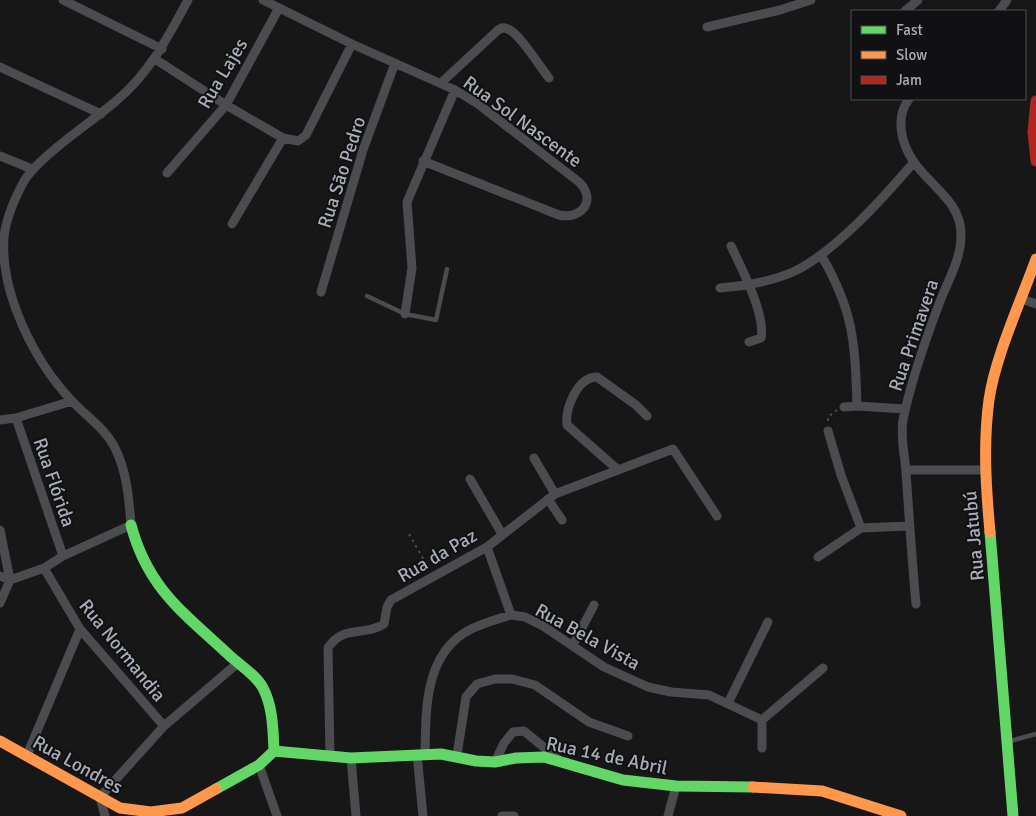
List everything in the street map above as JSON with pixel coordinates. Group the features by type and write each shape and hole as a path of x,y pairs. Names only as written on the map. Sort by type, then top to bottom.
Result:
{"street":[{"path":"63,0 162,49"},
{"path":"188,0 156,59 136,83 101,114 32,169 16,197 8,217 4,244 6,277 32,348 49,374 72,401 106,432 115,447 123,467 131,525 138,551 151,576 171,601 262,684 268,698 272,716 274,751"},
{"name":"Rua Sol Nascente","path":"262,0 352,44 442,82 478,104 579,182 588,195 585,206 578,214 572,217 559,215 423,161"},
{"path":"707,27 780,10 811,0"},
{"path":"906,10 918,0"},
{"name":"Rua Lajes","path":"167,173 226,105 279,8"},
{"path":"442,82 497,30 503,28 510,30 516,36 549,78"},
{"path":"156,59 226,105 283,138 292,141 302,140 306,135 352,44"},
{"name":"Rua São Pedro","path":"321,292 363,150 395,63"},
{"path":"0,67 101,114"},
{"path":"405,314 412,268 407,202 454,90"},
{"name":"Rua Primavera","path":"908,100 902,111 900,130 914,162 950,202 958,218 962,236 957,262 940,302 902,423 916,604"},
{"path":"1036,101 1034,132 1036,161"},
{"path":"232,224 283,138"},
{"path":"0,156 32,169"},
{"path":"720,288 750,286 792,272 821,255 884,197 914,162"},
{"path":"731,246 750,286 762,331 759,340 749,342"},
{"path":"821,255 841,292 849,314 856,358 857,406"},
{"name":"Rua Jatubú","path":"1013,816 984,470 989,399 995,372 1036,260"},
{"path":"1022,299 1036,304"},
{"path":"618,469 599,451 570,429 567,420 570,404 584,381 594,376 610,384 647,416"},
{"path":"0,420 16,418 72,401"},
{"path":"844,407 905,409"},
{"name":"Rua Flórida","path":"16,418 63,556"},
{"path":"828,431 840,475 861,528"},
{"name":"Rua da Paz","path":"330,756 328,648 334,639 341,634 384,624 387,607 391,600 487,547 552,497 618,469 673,449 717,516"},
{"path":"534,458 562,520"},
{"path":"906,470 984,470"},
{"path":"470,479 502,534"},
{"path":"0,576 10,580 44,568 63,556 131,525"},
{"path":"818,557 861,528 909,526"},
{"path":"0,530 10,580 0,603"},
{"name":"Rua Bela Vista","path":"487,547 511,616"},
{"name":"Rua Normandia","path":"44,568 80,629 164,726"},
{"path":"573,645 594,605"},
{"name":"Rua Bela Vista","path":"423,816 421,753 430,684 446,651 463,633 488,622 511,616 525,617 573,645 604,667 648,687 671,692 709,695 728,702 762,720"},
{"path":"728,702 768,622"},
{"path":"27,754 80,629"},
{"path":"105,816 100,797 164,726 240,662"},
{"path":"762,748 762,720 823,668"},
{"path":"457,755 466,697 477,684 495,680 512,679 535,685 590,722 628,736"},
{"path":"495,762 504,743 513,732 524,731 559,760"},
{"name":"Rua Londres","path":"0,741 27,754 120,808 135,811 183,812 259,764 274,751"},
{"name":"Rua 14 de Abril","path":"274,751 352,758 421,753 457,755 476,761 495,762 516,758 544,757 623,780 676,786 778,786 822,791 901,816"},
{"path":"352,758 356,816"},
{"path":"259,764 277,816"},
{"path":"668,816 676,786"},
{"path":"502,816 514,816"}],"lane":[{"path":"367,296 405,314 436,320 447,268"},
{"path":"1008,741 1036,734"}],"path":[{"path":"828,431 828,417 844,407"},
{"path":"410,534 433,577"}],"traffic: fast":[{"path":"131,525 147,566 170,598 183,613 253,675 263,688 271,711 274,751"},
{"path":"990,532 1013,816"},
{"path":"216,789 259,765 274,751"},
{"path":"274,751 351,758 441,754 476,761 495,762 516,758 544,757 623,780 676,786 753,787"}],"traffic: slow":[{"path":"990,532 986,466 989,400 997,366 1036,259"},
{"path":"0,741 120,808 151,812 182,808 216,789"},
{"path":"753,787 822,791 901,816"}],"traffic: jam":[{"path":"1036,101 1033,132 1036,161"}]}
